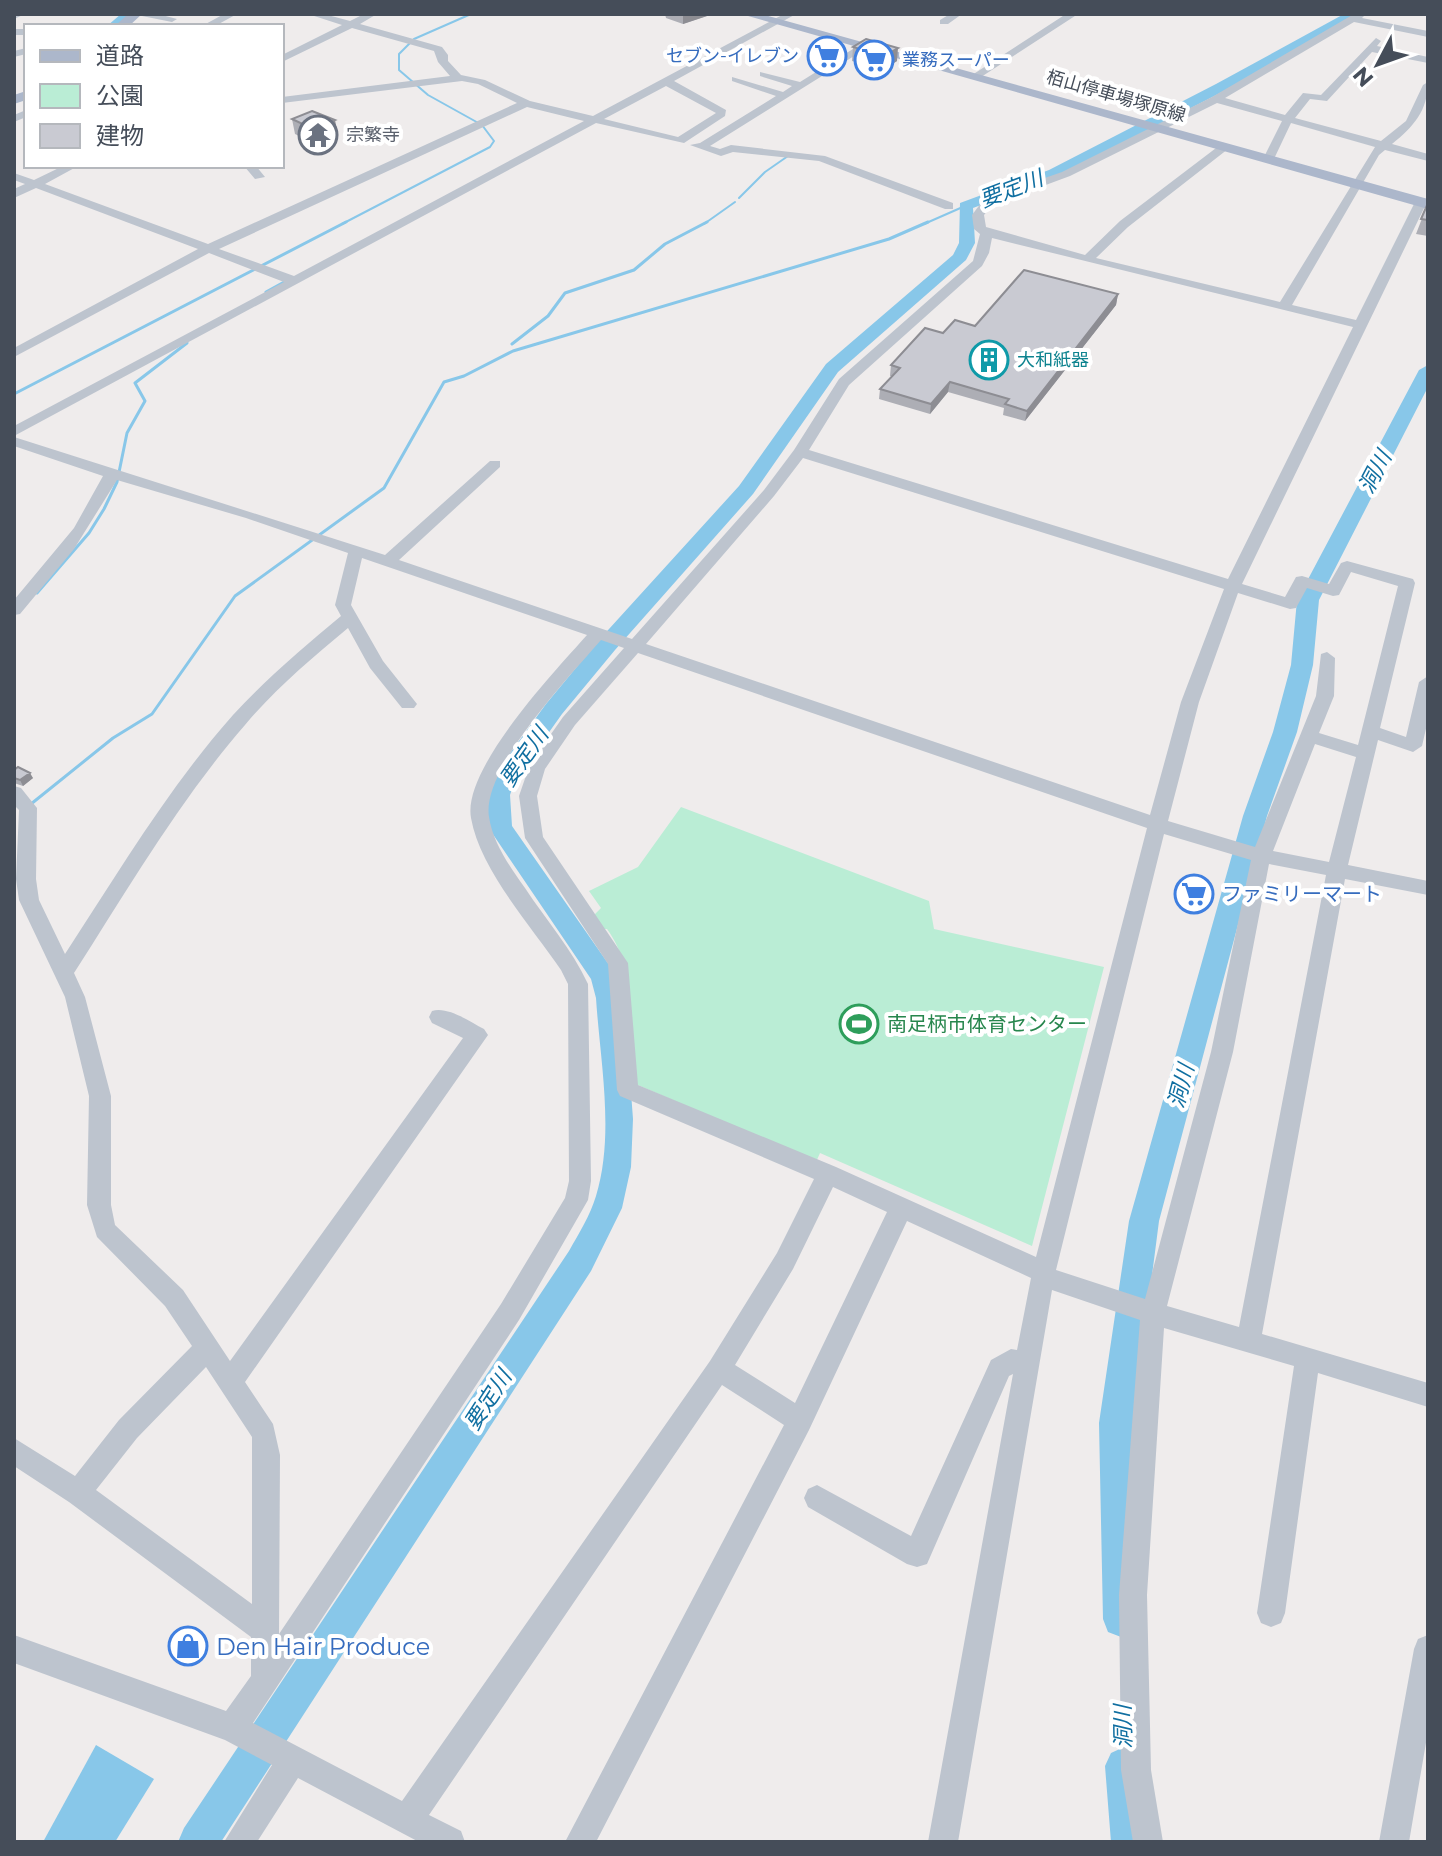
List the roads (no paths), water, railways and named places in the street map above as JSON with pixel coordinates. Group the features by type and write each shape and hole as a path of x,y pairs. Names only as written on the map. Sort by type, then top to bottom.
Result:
{"main road":[{"name":"栢山停車場塚原線","path":"747,14 1424,203"}],"street":[{"path":"14,16 20,14"},
{"path":"136,14 176,17"},
{"path":"211,24 232,14"},
{"path":"313,14 438,49 443,55 443,62 458,78"},
{"path":"284,58 372,14"},
{"path":"14,432 191,337 290,279 364,244 791,14"},
{"path":"944,22 957,14"},
{"path":"1048,14 1069,17"},
{"path":"1359,325 1087,260 1000,234 989,234 980,229 978,215 988,202 1066,174 1216,99 1357,16 1428,33"},
{"path":"974,77 1069,17"},
{"path":"1269,159 1288,119 1307,95 1323,99 1373,44 1428,60"},
{"path":"701,147 865,46"},
{"path":"764,74 802,86"},
{"path":"284,100 458,78 481,82 526,103 721,153 731,148 821,158 949,206"},
{"path":"736,79 786,96"},
{"path":"665,81 721,110 721,114 680,141"},
{"path":"1284,307 1355,183 1382,145 1411,123 1428,85"},
{"path":"1216,99 1428,158"},
{"path":"14,353 208,249 526,103"},
{"path":"1087,260 1124,224 1224,147"},
{"path":"14,194 68,168"},
{"path":"252,168 259,177"},
{"path":"14,176 290,279"},
{"path":"943,1842 1043,1274 1190,702 1233,585 1359,325 1424,203"},
{"path":"989,234 983,238 983,253 978,263 844,382 800,452 769,493 630,644 536,768 528,796 534,838 618,963 628,1090 828,1174 1043,1274 1117,1303 1428,1395"},
{"path":"14,441 388,561 1233,850 1428,888"},
{"path":"800,452 1290,604 1302,581 1333,591 1347,566 1407,583 1337,870 1249,1340"},
{"path":"388,561 495,464"},
{"path":"14,610 77,539 116,475"},
{"path":"356,551 343,605 348,619 376,664 408,704"},
{"path":"64,972 125,877 225,736 293,665 348,619"},
{"path":"232,1728 510,1312 576,1200 580,1181 578,984 570,966 495,855 479,817 479,797 486,778 537,705 600,634"},
{"path":"1148,1842 1136,1770 1133,1595 1149,1312 1222,1052 1259,856 1311,737 1325,696 1327,658"},
{"path":"1372,732 1413,746 1428,682"},
{"path":"1311,737 1367,754"},
{"path":"21,800 29,900 75,997 100,1096 99,1205 105,1230 174,1298 264,1433 267,1455 265,1680"},
{"path":"231,1381 477,1035 439,1017"},
{"path":"407,1820 719,1369 785,1261 828,1174"},
{"path":"580,1842 800,1421 901,1208"},
{"path":"78,1493 128,1429 207,1348"},
{"path":"1271,1613 1308,1357"},
{"path":"817,1498 917,1554 1000,1368 1011,1361 1026,1364"},
{"path":"719,1369 800,1421"},
{"path":"14,1451 78,1493 266,1631"},
{"path":"14,1649 232,1728 450,1842"},
{"path":"1394,1842 1428,1649"},
{"path":"239,1842 293,1759"}],"water":[{"path":"96,1745 154,1779 115,1842 43,1842"}],"waterway":[{"path":"116,24 129,14"},
{"path":"342,224 490,147 494,141 482,125 428,95 399,70 399,54 414,39 471,14"},
{"name":"要定川","path":"198,1842 580,1261 599,1226 613,1189 618,1119 610,998 603,976 500,827 498,795 504,778 554,709 607,645 746,490 832,368 960,257 967,243 965,206 1054,173 1221,87 1353,14"},
{"path":"739,198 765,172 788,156"},
{"path":"706,222 735,202"},
{"path":"924,224 965,206"},
{"path":"14,394 346,222"},
{"path":"512,344 548,316 565,293 634,270 665,244 706,222"},
{"path":"31,804 113,738 152,714 235,596 384,488 444,382 464,376 513,351 889,239 928,222"},
{"path":"266,292 286,281"},
{"path":"37,593 89,533 117,482 127,433 145,401 135,383 187,343"},
{"name":"洞川","path":"1121,1619 1116,1423 1144,1221 1255,816 1285,732 1302,665 1308,600 1428,370"},
{"name":"洞川","path":"1124,1766 1131,1842"}],"place":[{"name":"セブン-イレブン","path":"827,56"},
{"name":"業務スーパー","path":"874,60"},
{"name":"宗繁寺","path":"318,135"},
{"name":"大和紙器","path":"989,360"},
{"name":"ファミリーマート","path":"1194,894"},
{"name":"南足柄市体育センター","path":"859,1024"},
{"name":"Den Hair Produce","path":"188,1646"}]}
